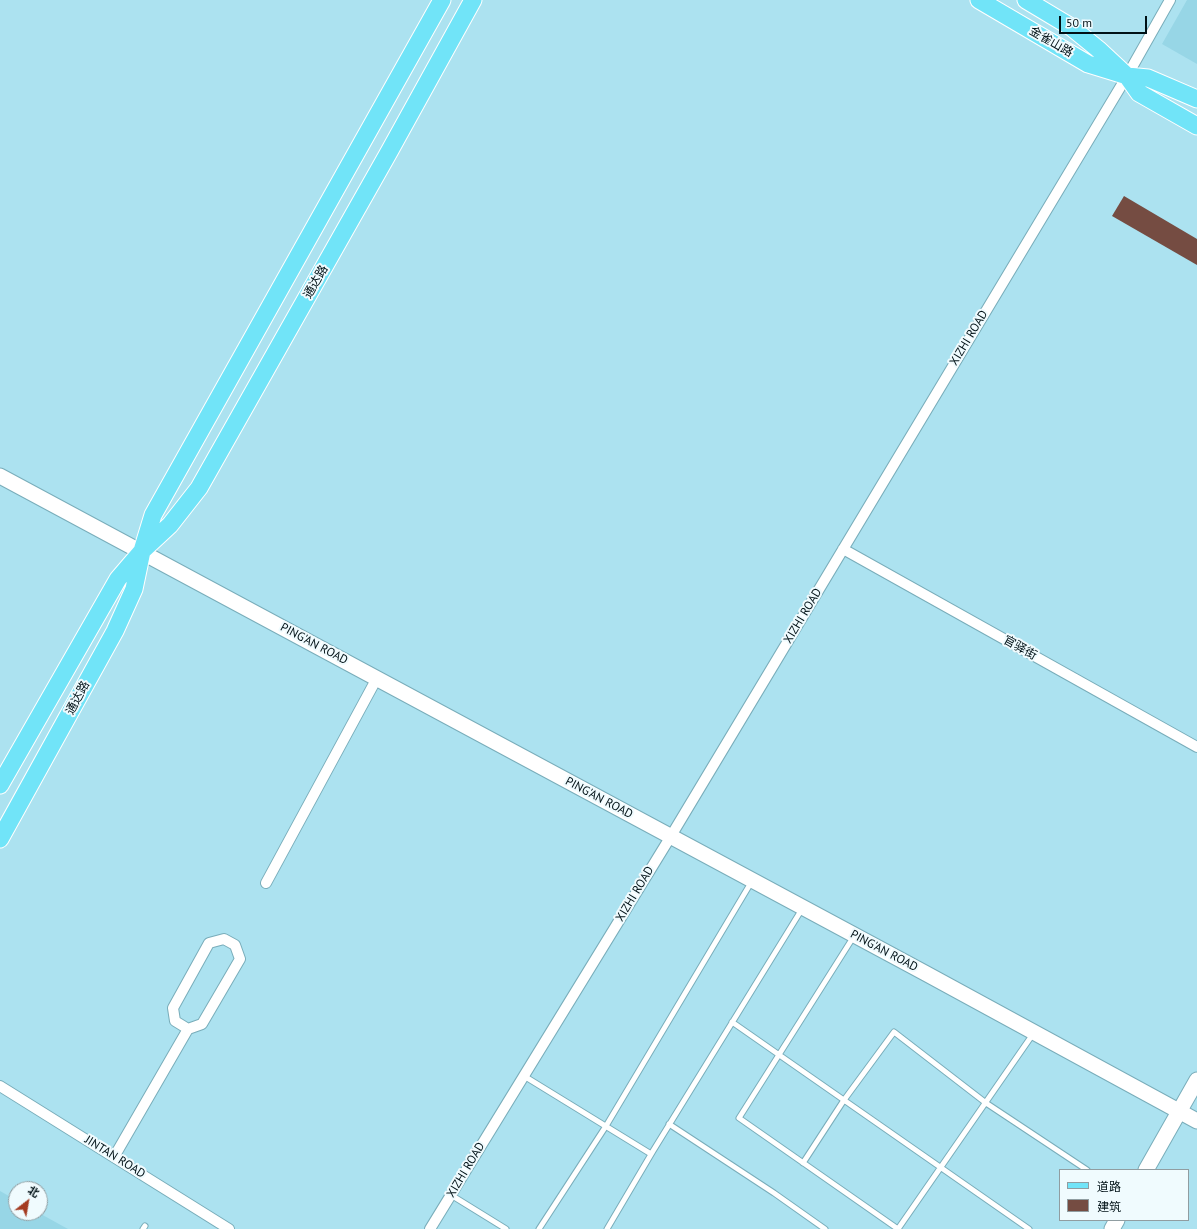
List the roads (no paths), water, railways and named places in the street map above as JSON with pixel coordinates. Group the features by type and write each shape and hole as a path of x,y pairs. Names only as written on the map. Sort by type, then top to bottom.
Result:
{"main road":[{"name":"通达路","path":"0,839 115,632 134,589 142,551 153,515 442,0"},
{"name":"通达路","path":"0,785 118,579 142,551 170,525 199,488 473,0"},
{"name":"金雀山路","path":"979,0 1088,64 1127,76 1148,78 1197,99"},
{"name":"金雀山路","path":"1026,0 1071,27 1098,48 1127,76 1139,93 1197,126"},
{"name":"PING'AN ROAD","path":"0,476 855,935 1197,1121"},
{"path":"1147,1169 1197,1080"}],"street":[{"name":"XIZHI ROAD","path":"430,1229 843,549 1127,76 1170,0"},
{"name":"官驿街","path":"843,549 1197,748"},
{"path":"266,883 377,678"},
{"path":"114,1157 188,1029 202,1024 240,959 235,945 224,939 209,943 173,1008 175,1021 188,1029"},
{"name":"JINTAN ROAD","path":"0,1086 229,1229"}],"lane":[{"path":"539,1229 606,1126 752,880"},
{"path":"607,1229 669,1124 803,907"},
{"path":"855,935 739,1118 898,1229 1034,1032"},
{"path":"732,1022 940,1169 1029,1229"},
{"path":"803,1163 844,1100 894,1032 986,1103 1085,1169"},
{"path":"524,1076 651,1154"},
{"path":"669,1124 774,1193 825,1229"},
{"path":"451,1196 506,1229"}]}
